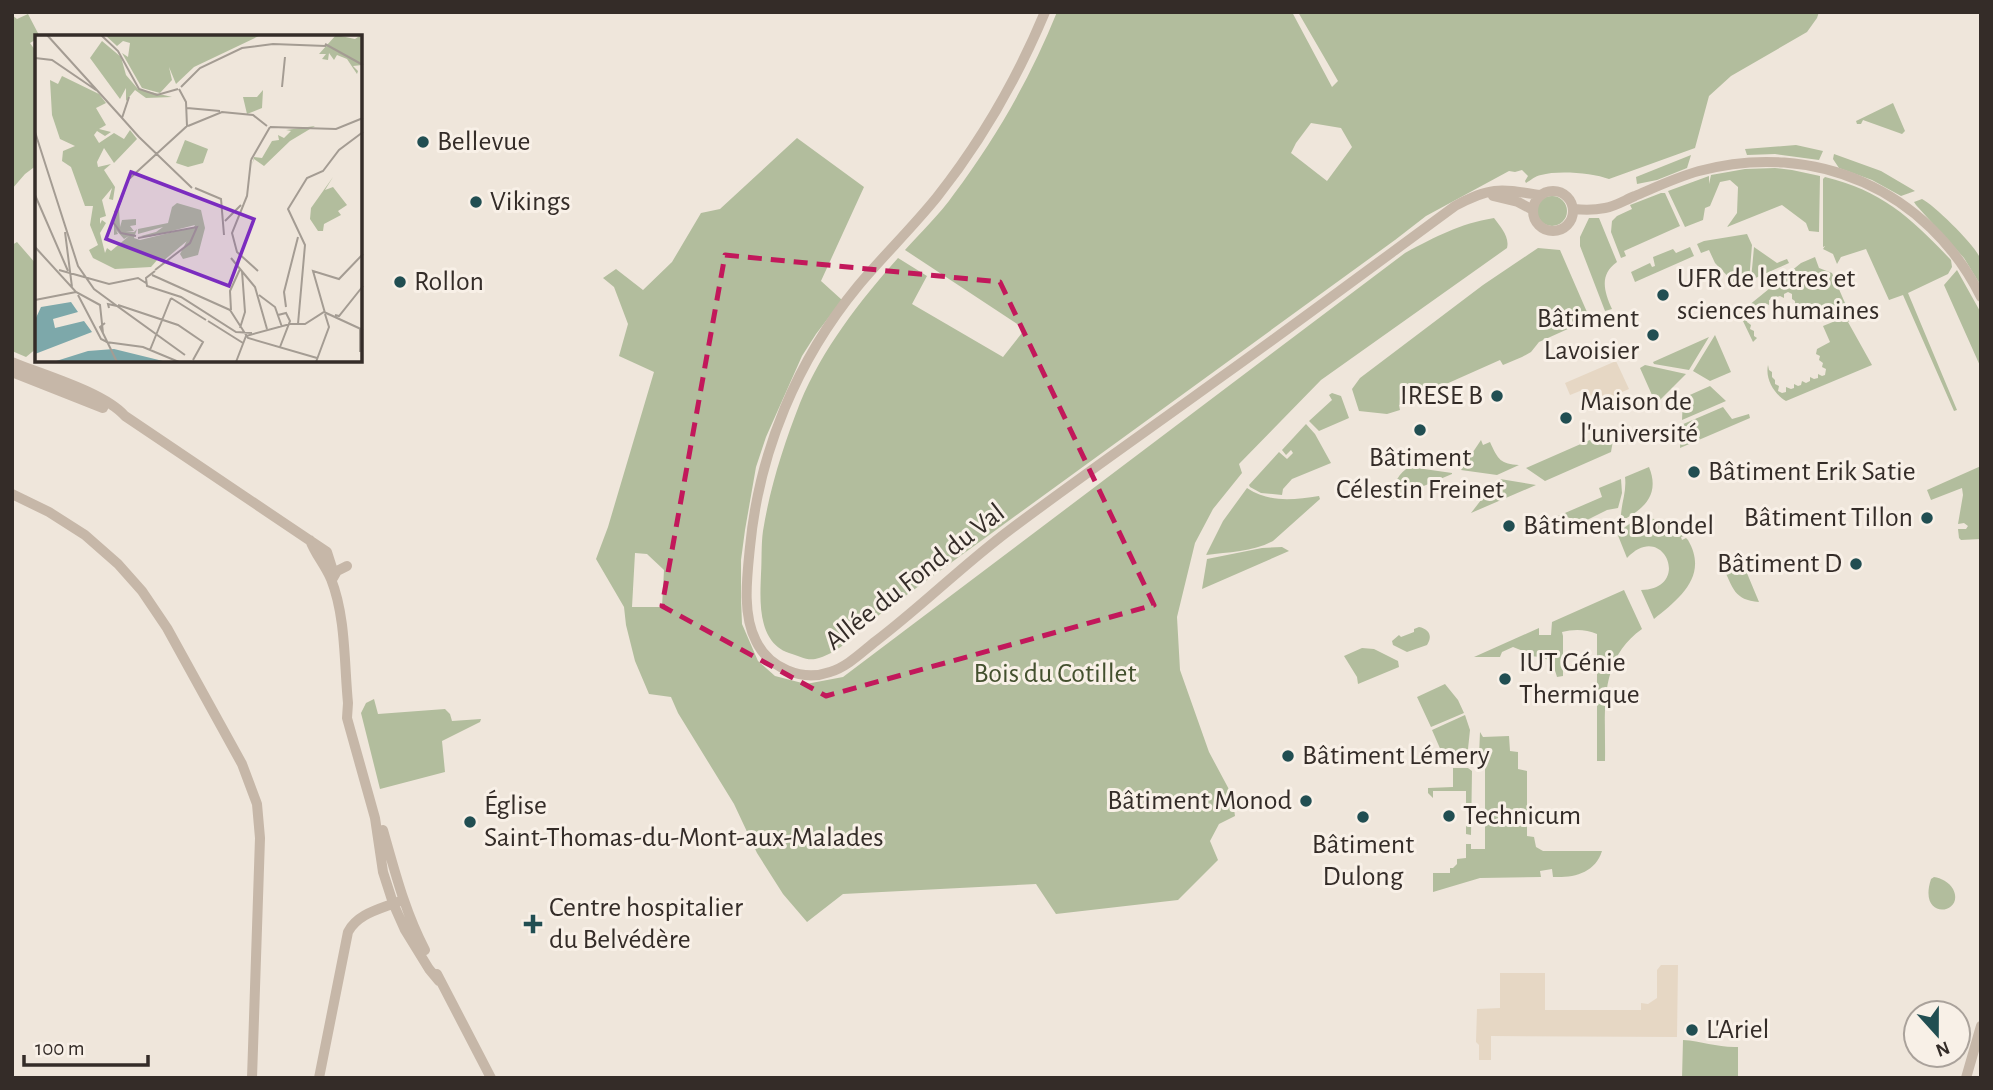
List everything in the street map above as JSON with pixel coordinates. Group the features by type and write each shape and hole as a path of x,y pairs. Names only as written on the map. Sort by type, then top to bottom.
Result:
{"street":[{"name":"Allée du Fond du Val","path":"1045,12 1011,85 980,139 935,200 857,287 814,350 787,402 760,485 751,530 747,588 753,636 766,656 784,669 810,676 839,668 893,628 1009,531 1455,206 1491,191 1505,190 1540,195"},
{"path":"1574,209 1606,208 1687,175 1733,164 1776,162 1824,170 1872,185 1912,210 1958,259 1981,297"},
{"path":"1552,190 1560,192 1570,200 1574,209 1569,223 1554,231 1539,225 1533,210 1540,195 1552,190"},
{"path":"1476,195 1506,198 1533,210"},
{"path":"12,362 89,393 119,410 327,552 341,625 347,718 379,836 383,872 398,902"},
{"path":"12,372 116,415 125,416"},
{"path":"12,494 50,512 85,535 118,564 142,592 167,628 242,764 257,804 260,838 252,1078"},
{"path":"310,540 333,578"},
{"path":"333,578 337,571 347,566"},
{"path":"348,703 354,716 380,818 405,930 429,970 439,981 491,1078"},
{"path":"319,1078 348,932 361,917 398,902"},
{"path":"1966,1078 1981,1026"}],"highlighted area":[{"path":"725,255 1000,282 1154,605 826,696 662,606"}],"green space":[{"path":"1057,12 1292,12 1332,87 1338,81 1298,12 1819,12 1807,32 1731,76 1709,96 1695,148 1609,179 1566,172 1539,176 1526,183 1528,176 1522,170 1509,171 1426,216 875,618 842,646 815,659 789,653 771,640 763,619 760,596 763,531 778,466 800,403 843,326 898,258 927,276 912,304 1003,357 1025,329 905,250 949,201 984,151 1012,106","holes":["1311,123 1341,128 1352,147 1327,181 1291,153"]},
{"path":"28,14 39,35 35,35 35,40 30,43 35,50 35,166 12,189 12,15 17,19"},
{"path":"1893,103 1905,131 1902,134 1863,120 1861,124 1857,124 1856,121"},
{"name":"Bois du Cotillet","path":"797,138 864,187 821,281 842,300 802,356 766,437 756,467 741,560 742,624 758,661 775,676 806,684 843,677 1405,253 1448,231 1481,221 1494,218 1502,228 1507,248 1321,380 1239,464 1242,473 1213,509 1195,543 1177,617 1180,670 1209,752 1232,795 1235,816 1219,824 1210,841 1218,860 1178,900 1056,914 1036,884 843,894 807,922 783,894 757,853 734,804 671,697 649,694 635,661 624,607 596,559 654,372 619,356 628,324 614,287 603,278 616,269 643,290 672,262 701,213 720,209","holes":["635,553 647,554 664,570 662,607 632,607"]},
{"path":"1796,145 1823,151 1819,160 1775,154 1747,155 1745,149"},
{"path":"1834,154 1881,171 1915,191 1901,196 1872,180 1839,168 1833,159"},
{"path":"1691,155 1687,168 1657,180 1637,184 1636,177"},
{"path":"1775,168 1820,176 1819,232 1809,231 1806,223 1782,205 1727,227 1737,213 1738,187 1730,180 1720,182 1710,206 1705,208 1703,220 1685,227 1668,191 1709,176 1709,184 1711,175 1745,169"},
{"path":"1825,177 1864,190 1895,208 1951,260 1952,267 1948,274 1908,293 1957,410 1954,411 1903,295 1889,300 1866,249 1841,257 1837,264 1833,254 1823,249"},
{"path":"1665,193 1680,226 1624,251 1626,256 1621,258 1611,232 1612,221 1632,209 1630,205"},
{"path":"1552,196 1563,200 1567,211 1563,222 1552,226 1541,222 1537,211 1541,200"},
{"path":"1922,199 1954,226 1977,252 1981,264 1981,286 1964,258 1914,202"},
{"path":"1589,218 1599,218 1617,262 1605,278 1605,290 1612,309 1605,311 1580,246 1580,237"},
{"path":"1747,234 1752,245 1749,281 1737,286 1715,263 1709,250 1701,253 1697,244"},
{"path":"17,242 35,263 35,350 26,357 12,351 12,245"},
{"path":"1690,247 1694,256 1635,282 1631,272 1650,263 1652,267 1655,266 1653,257 1673,249 1676,253"},
{"path":"1754,247 1777,263 1787,259 1789,263 1751,280"},
{"path":"1538,248 1560,250 1590,319 1539,342 1531,352 1522,357 1503,365 1500,360 1399,405 1400,410 1387,414 1359,411 1352,389 1360,378 1483,285"},
{"path":"1815,257 1819,268 1832,273 1848,310 1835,315 1831,311 1804,321 1801,320 1792,294 1788,292 1784,294 1784,298 1777,297 1776,302 1772,299 1769,300 1769,305 1761,304 1760,308 1753,308 1752,312 1749,309 1745,311 1750,329 1757,338 1753,342 1742,319 1743,310 1801,263"},
{"path":"1957,270 1981,313 1981,368 1944,285"},
{"path":"1850,315 1853,319 1848,322 1872,365 1786,401 1782,398 1769,381 1768,365 1775,384 1779,386 1778,391 1782,393 1786,392 1786,387 1791,389 1794,384 1798,386 1802,381 1810,381 1810,377 1814,379 1818,378 1818,374 1825,375 1826,369 1822,367 1820,356 1816,354 1817,349 1830,342 1823,326"},
{"path":"1715,335 1731,372 1710,381 1693,371"},
{"path":"1709,337 1689,370 1653,362"},
{"path":"1645,365 1686,374 1656,404 1640,368"},
{"path":"1710,386 1726,401 1682,420 1683,398"},
{"path":"1332,393 1341,396 1349,418 1319,431 1309,421 1332,400 1329,395"},
{"path":"1723,407 1732,419 1749,414 1750,418 1680,448 1681,425"},
{"path":"1306,424 1315,434 1331,463 1292,479 1283,489 1282,495 1261,493 1250,487 1279,452 1287,459 1293,453 1291,450 1286,455 1282,450"},
{"path":"1615,429 1611,452 1545,481 1526,468"},
{"path":"1481,440 1483,445 1490,442 1504,462 1519,465 1497,475 1461,470"},
{"path":"1981,466 1981,539 1961,540 1958,529 1966,529 1968,526 1964,523 1958,524 1962,488 1931,500 1927,490"},
{"path":"1410,467 1452,474 1393,499 1397,480 1402,472"},
{"path":"1649,467 1653,485 1648,500 1621,521 1625,477"},
{"path":"1500,479 1536,485 1471,513 1495,482"},
{"path":"1621,479 1622,493 1618,508 1607,510 1581,523 1558,516 1602,497 1599,488"},
{"path":"1247,488 1273,498 1319,496 1320,499 1265,545 1206,555 1223,521"},
{"path":"1644,518 1671,525 1684,536 1681,537 1682,540 1688,540 1694,553 1693,576 1688,586 1654,619 1641,590 1657,587 1666,579 1669,569 1667,559 1661,551 1652,546 1640,548 1627,558 1617,533 1632,522"},
{"path":"1282,547 1289,551 1202,589 1207,559 1262,548"},
{"path":"1744,566 1759,602 1739,596 1723,567"},
{"path":"1624,590 1642,629 1617,656 1611,672 1605,706 1605,761 1597,761 1597,634 1580,630 1562,632 1563,676 1557,677 1553,665 1547,659 1525,656 1523,651 1513,647 1502,652 1500,657 1474,657 1539,628 1539,635 1551,635 1552,622"},
{"path":"1419,627 1429,633 1427,645 1407,652 1393,645 1392,641 1399,635 1401,637 1414,632 1414,629"},
{"path":"1362,648 1374,649 1398,661 1399,667 1358,684 1357,677 1344,656"},
{"path":"1445,684 1458,700 1464,713 1431,727 1417,697"},
{"path":"374,699 378,714 445,709 452,721 481,719 480,722 442,741 445,772 380,789 361,713 366,703"},
{"path":"1465,715 1470,730 1468,749 1447,759 1432,730"},
{"path":"1480,732 1483,737 1509,736 1510,751 1518,752 1518,769 1527,771 1527,836 1534,837 1536,847 1543,851 1602,851 1589,869 1569,876 1553,877 1552,869 1540,871 1541,877 1480,878 1433,892 1433,873 1450,873 1450,868 1457,864 1457,859 1466,858 1466,844 1471,844 1471,849 1485,849 1485,756 1479,756"},
{"path":"1453,768 1468,768 1472,771 1471,835 1466,834 1466,791 1433,791 1433,798 1428,793 1428,788 1453,787"},
{"path":"1934,877 1945,881 1953,889 1955,898 1948,908 1935,908 1930,902 1928,893 1931,879"},
{"path":"1683,1040 1738,1047 1738,1078 1682,1078"}],"shaded area":[{"path":"1616,361 1629,389 1592,405 1585,389 1570,395 1565,383"},
{"path":"1661,965 1678,965 1677,1037 1491,1036 1491,1060 1479,1060 1479,1045 1476,1042 1477,1009 1500,1008 1500,973 1545,973 1545,1010 1641,1010 1641,1003 1648,1004 1657,998 1657,970"}],"place":[{"name":"Bellevue","path":"423,142"},
{"name":"Vikings","path":"476,202"},
{"name":"Rollon","path":"400,282"},
{"name":"UFR de lettres et sciences humaines","path":"1663,295"},
{"name":"Bâtiment Lavoisier","path":"1653,335"},
{"name":"IRESE B","path":"1497,396"},
{"name":"Maison de l'université","path":"1566,418"},
{"name":"Bâtiment Célestin Freinet","path":"1420,430"},
{"name":"Bâtiment Erik Satie","path":"1694,472"},
{"name":"Bâtiment Tillon","path":"1927,518"},
{"name":"Bâtiment Blondel","path":"1509,526"},
{"name":"Bâtiment D","path":"1856,564"},
{"name":"IUT Génie Thermique","path":"1505,679"},
{"name":"Bâtiment Lémery","path":"1288,756"},
{"name":"Bâtiment Monod","path":"1306,801"},
{"name":"Technicum","path":"1449,816"},
{"name":"Bâtiment Dulong","path":"1363,817"},
{"name":"Église Saint-Thomas-du-Mont-aux-Malades","path":"470,822"},
{"name":"Centre hospitalier du Belvédère","path":"533,924"},
{"name":"L'Ariel","path":"1692,1030"}]}
